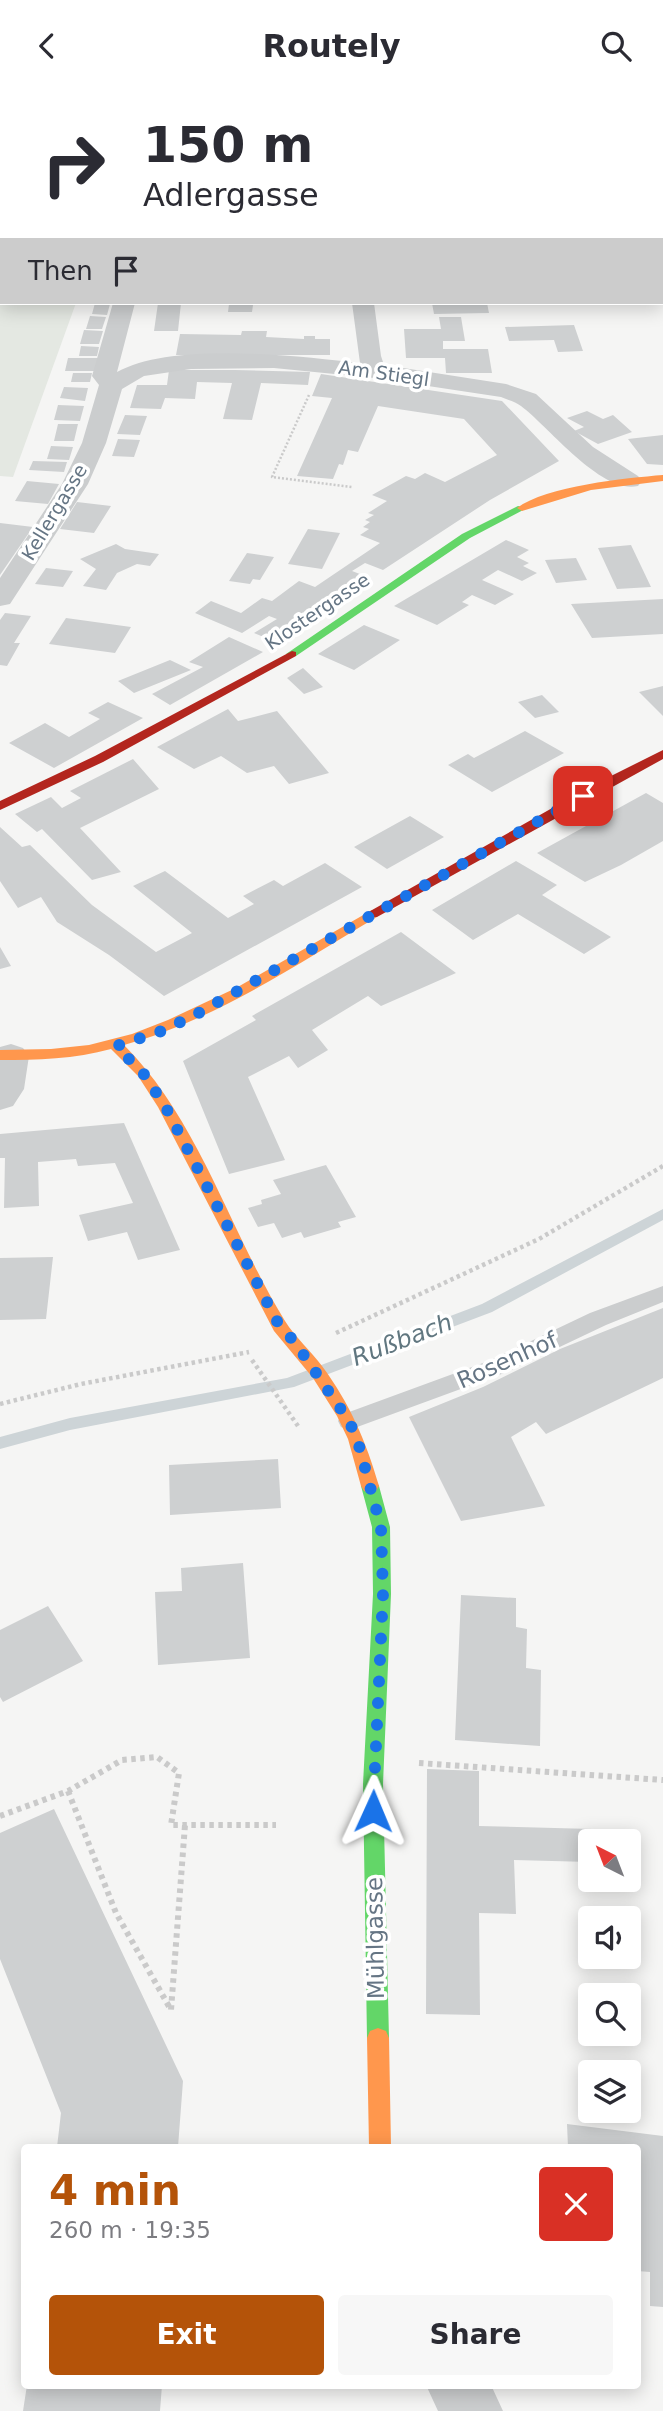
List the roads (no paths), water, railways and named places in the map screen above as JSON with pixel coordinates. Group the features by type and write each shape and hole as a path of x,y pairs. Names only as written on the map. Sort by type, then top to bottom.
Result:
{"street":[{"name":"Kellergasse","path":"0,598 75,484 94,443 111,385 104,376 123,305"},
{"path":"363,305 369,356 375,371"},
{"name":"Am Stiegl","path":"111,385 138,370 191,362 274,361 375,371 506,391 523,396 583,453 629,481"},
{"name":"Klostergasse","path":"0,807 84,767 296,653 418,566 498,516 575,489 663,478"},
{"path":"0,1098 6,1089 6,1055 87,1051 116,1046 162,1031 663,754"},
{"name":"Mühlgasse","path":"116,1046 143,1073 165,1106 280,1327 296,1345 345,1415 358,1442 381,1527 383,1594 373,1784 380,2144"},
{"path":"458,2389 474,2411"}],"lane":[{"name":"Rosenhof","path":"345,1415 499,1366 598,1319 663,1294"}],"waterway":[{"name":"Rußbach","path":"0,1443 70,1424 289,1383 487,1308 663,1214"}]}
